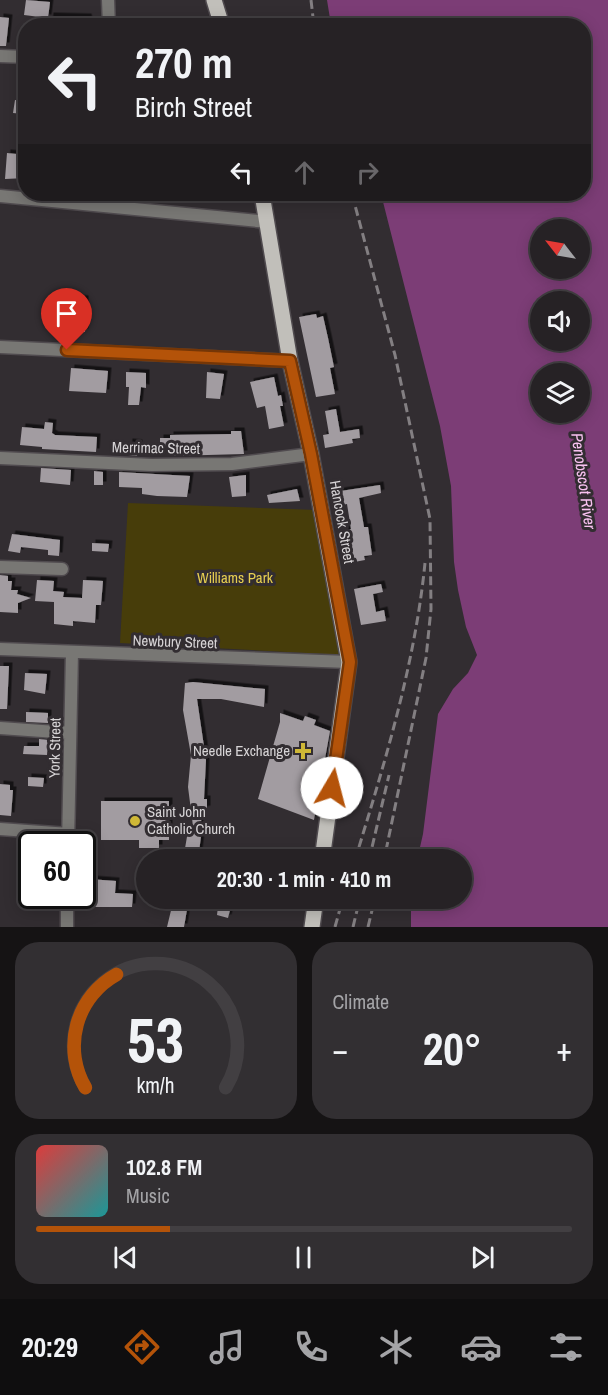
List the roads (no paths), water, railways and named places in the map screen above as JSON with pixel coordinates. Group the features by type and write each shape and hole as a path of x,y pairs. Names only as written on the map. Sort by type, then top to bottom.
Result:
{"main road":[{"path":"214,0 220,18"},
{"name":"Hancock Street","path":"264,201 290,361 311,454 350,662 324,849"},
{"path":"312,927 314,909"}],"street":[{"path":"108,0 109,18"},
{"path":"0,56 18,57"},
{"path":"0,196 18,198"},
{"path":"52,201 268,222"},
{"path":"0,347 290,361"},
{"name":"Merrimac Street","path":"0,458 163,465 232,464 311,454"},
{"path":"0,567 62,569"},
{"name":"Newbury Street","path":"0,649 350,662"},
{"name":"York Street","path":"69,831 72,652"},
{"path":"0,728 70,733"},
{"path":"0,829 18,832"},
{"path":"67,909 67,927"}],"water":[{"name":"Penobscot River","path":"327,0 608,0 608,927 411,927 412,909 472,909 472,849 420,849 438,714 453,689 468,673 477,655 466,627 458,590 454,562 451,486 440,426 383,201 591,201 591,18 330,18"}],"railway":[{"path":"311,0 313,18"},
{"path":"354,201 395,355 430,519 431,609 426,658 386,849"},
{"path":"358,849 398,713 414,638 425,563"},
{"path":"372,849 389,775"},
{"path":"335,927 340,909"},
{"path":"353,927 357,909"},
{"path":"368,927 372,909"}],"place":[{"name":"Needle Exchange","path":"303,751"},
{"name":"Saint John Catholic Church","path":"135,821"}],"park label":[{"name":"Williams Park","path":"235,578"}]}
